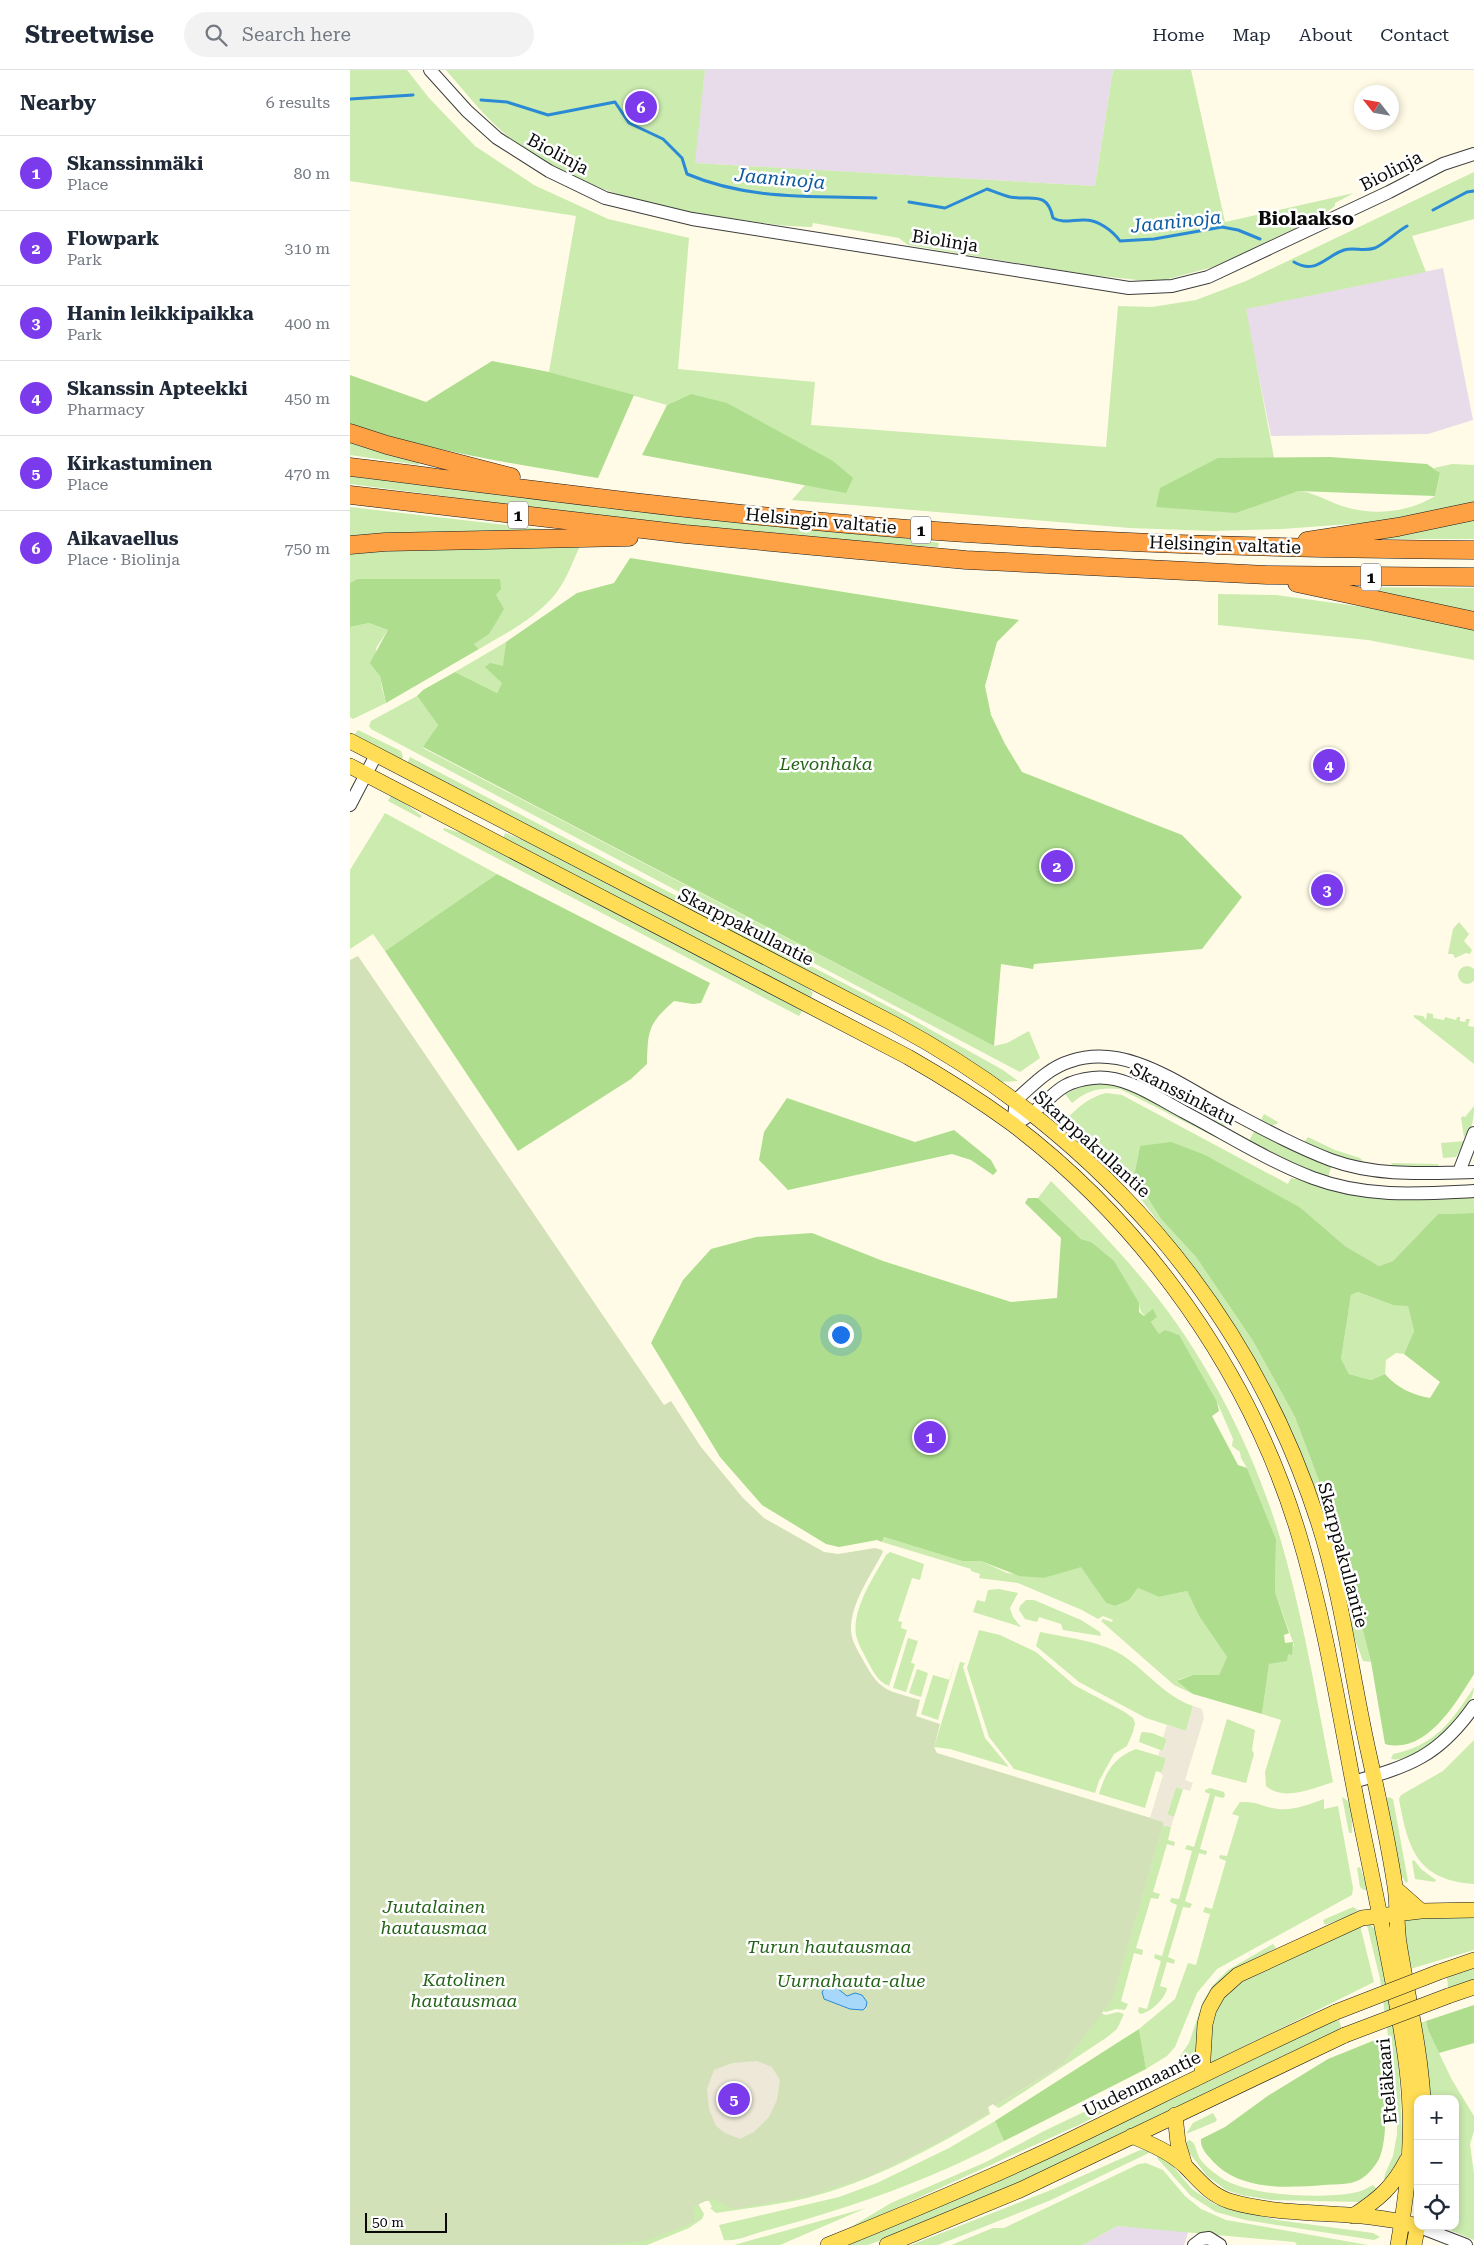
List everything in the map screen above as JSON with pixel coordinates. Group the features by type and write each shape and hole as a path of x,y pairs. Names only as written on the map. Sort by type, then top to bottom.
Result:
{"highway":[{"path":"350,433 387,445 576,495"},
{"name":"Helsingin valtatie","path":"350,467 754,516 906,529 1046,538 1267,548 1474,550"},
{"name":"Helsingin valtatie","path":"350,495 686,534 966,560 1267,575 1474,577"},
{"path":"1267,548 1356,532 1398,527 1474,511"},
{"path":"350,544 686,534"},
{"path":"1267,575 1334,592 1474,621"}],"main road":[{"name":"Skarppakullantie","path":"350,741 922,1039 955,1059 1033,1113 1113,1184 1157,1232 1206,1295 1235,1339 1260,1385 1292,1453 1319,1524 1338,1600 1374,1776 1396,1889 1396,1914"},
{"name":"Skarppakullantie","path":"350,766 908,1057 975,1098 1013,1125 1075,1178 1141,1248 1188,1308 1214,1348 1241,1396 1273,1464 1299,1534 1318,1608 1380,1915"},
{"path":"1396,1889 1422,1911"},
{"path":"1202,2075 1206,2018 1215,1996 1238,1975 1353,1921 1380,1915 1422,1911 1474,1910"},
{"name":"Eteläkaari","path":"1396,1914 1419,2060 1423,2095"},
{"name":"Eteläkaari","path":"1380,1915 1406,2063 1410,2114 1409,2154 1398,2245"},
{"name":"Uudenmaantie","path":"828,2245 1034,2156 1336,2012 1474,1960"},
{"path":"887,2245 1020,2190 1345,2035 1474,1987"},
{"path":"1176,2116 1178,2143 1184,2166"},
{"path":"1132,2136 1163,2150 1184,2166 1205,2187 1231,2201 1254,2206 1414,2224"},
{"path":"1353,2216 1385,2193 1400,2172 1409,2154"},
{"path":"1414,2245 1417,2230"}],"street":[{"name":"Biolinja","path":"430,70 474,118 497,138 549,171 606,198 692,219 1129,288 1172,286 1208,277 1389,192 1443,164 1474,154"},
{"path":"350,805 376,755"},
{"name":"Skanssinkatu","path":"1016,1100 1047,1073 1064,1064 1098,1056 1114,1058 1153,1070 1252,1122 1333,1160 1375,1170 1421,1173 1474,1172"},
{"name":"Skanssinkatu","path":"1013,1125 1033,1113 1056,1091 1067,1084 1094,1078 1111,1078 1138,1087 1285,1166 1338,1186 1390,1194 1420,1195 1474,1191"},
{"path":"1013,1125 1016,1100"},
{"path":"1459,1172 1474,1133"},
{"path":"1353,1782 1408,1766 1430,1753 1450,1737 1474,1706"},
{"path":"1430,2230 1466,2245"},
{"path":"1194,2245 1202,2239 1209,2238 1220,2245"}],"shaded area":[{"path":"705,70 1113,70 1095,186 694,163"},
{"path":"1443,268 1473,420 1428,434 1271,436 1245,309"},
{"path":"1193,1706 1202,1709 1204,1718 1185,1780 1193,1783 1190,1791 1176,1787 1167,1814 1174,1817 1171,1827 1163,1825 1164,1822 1150,1818 1166,1758 1158,1756 1160,1750 1164,1750 1167,1739 1163,1737 1167,1725 1186,1731"},
{"path":"757,2061 772,2067 780,2080 777,2100 769,2117 754,2132 740,2139 725,2133 716,2126 709,2109 707,2089 714,2070 732,2063"},
{"path":"1117,2226 1189,2230 1184,2245 1083,2245"}],"green space":[{"path":"350,70 407,70 429,98 475,146 534,185 608,219 689,238 678,369 815,382 811,425 1106,447 1118,306 1152,307 1196,300 1246,281 1474,172 1474,219 1412,236 1426,272 1246,309 1274,458 1218,458 1236,513 1298,491 1353,509 1377,512 1401,509 1424,502 1435,496 1440,474 1434,468 1452,464 1474,465 1474,503 1405,520 1282,529 1213,531 1130,528 792,500 805,485 846,492 691,394 667,405 549,372 576,216 350,181"},
{"path":"446,70 705,70 695,163 1095,186 1113,70 1191,70 1225,222 1354,193 1335,203 1335,206 1321,216 1213,267 1157,282 1090,275 908,245 899,238 813,223 812,227 791,226 700,214 616,193 589,184 563,172 538,158 514,141 487,117"},
{"path":"492,361 549,372 634,395 598,478 442,449 350,424 350,375 426,402"},
{"path":"691,394 727,403 833,461 853,478 846,493 642,455 667,405"},
{"path":"350,438 421,460 419,465 350,455"},
{"path":"1330,457 1427,464 1440,473 1435,496 1298,491 1236,513 1156,507 1160,488 1218,458"},
{"path":"350,476 619,509 939,543 938,547 864,542 643,521 350,484"},
{"path":"350,507 550,530 350,540"},
{"path":"1474,516 1474,539 1355,539"},
{"path":"580,546 564,580 552,598 527,620 479,649 474,644 496,595 500,579 357,579 350,583 350,553 437,548"},
{"name":"Levonhaka","path":"630,558 1019,620 997,642 985,686 991,715 1005,744 1022,772 1182,835 1242,897 1202,949 1034,964 1033,969 1001,964 994,1046 423,747 438,725 417,696 423,690 455,672 497,693 502,683 485,667 490,663 503,666 506,642 577,593 614,583"},
{"path":"357,579 500,579 501,589 496,595 504,609 489,634 474,644 479,649 386,703 380,676 370,663 388,630 369,623 350,627 350,583"},
{"path":"1335,587 1474,588 1474,615"},
{"path":"1218,594 1276,595 1378,609 1474,629 1474,660 1368,640 1218,625"},
{"path":"369,623 388,630 376,648 386,703 353,719 350,717 350,627"},
{"path":"506,642 502,683 497,693 455,672"},
{"path":"417,696 438,725 423,748 994,1046 1007,1043 1029,1031 1040,1058 1020,1072 371,729 369,726 371,721"},
{"path":"358,730 401,751 403,757 401,761 353,736"},
{"path":"410,757 897,1011 1003,1070 1018,1081 1001,1082 940,1042 407,764"},
{"path":"392,794 422,816 420,818 388,801"},
{"path":"385,813 497,874 385,951 373,934 350,949 350,870"},
{"path":"444,828 475,837 803,1009 799,1016 443,830"},
{"path":"505,833 531,843 807,987 813,993 810,999 503,839"},
{"path":"497,874 710,983 701,1003 693,1004 674,1001 654,1022 649,1035 647,1064 631,1079 518,1151 385,951"},
{"path":"1459,922 1469,934 1464,941 1472,950 1470,954 1466,953 1455,958 1453,954 1448,954 1453,929"},
{"name":"Turun hautausmaa","path":"358,956 664,1405 671,1401 701,1447 743,1498 764,1518 824,1552 838,1554 875,1548 882,1550 883,1552 862,1590 854,1610 851,1631 853,1639 869,1670 880,1684 892,1691 920,1700 916,1716 940,1724 934,1747 937,1753 1164,1822 1112,2000 1062,2065 995,2106 993,2104 988,2107 989,2112 957,2132 872,2175 809,2196 733,2209 712,2198 693,2207 695,2222 643,2241 597,2245 350,2245 350,960"},
{"path":"1467,966 1473,969 1475,978 1473,981 1467,984 1461,981 1458,975 1461,969"},
{"path":"1427,1013 1433,1014 1433,1018 1444,1020 1445,1017 1456,1020 1457,1017 1460,1017 1460,1021 1465,1022 1466,1019 1470,1019 1468,1026 1474,1027 1474,1064 1414,1017 1414,1015 1423,1016 1426,1020"},
{"path":"1105,1081 1122,1085 1221,1135 1219,1139 1120,1089 1094,1090 1072,1103 1065,1094 1086,1084"},
{"path":"1106,1093 1122,1095 1288,1184 1291,1178 1319,1183 1474,1195 1474,1213 1438,1214 1393,1261 1379,1266 1345,1246 1301,1208 1140,1146 1134,1176 1161,1219 1196,1257 1253,1341 1295,1417 1336,1526 1371,1662 1363,1661 1353,1635 1316,1497 1205,1283 1127,1181 1064,1122 1083,1104"},
{"path":"787,1098 915,1142 954,1130 991,1160 997,1171 993,1175 971,1160 952,1154 788,1190 759,1160 764,1132"},
{"path":"1474,1106 1472,1123 1464,1137 1461,1118 1465,1117"},
{"path":"1220,1110 1230,1116 1225,1127 1214,1121"},
{"path":"1264,1114 1278,1122 1277,1124 1269,1126 1260,1122"},
{"path":"1256,1128 1332,1164 1328,1178 1292,1163 1249,1141"},
{"path":"1308,1137 1335,1150 1360,1158 1365,1163 1337,1158 1303,1143"},
{"path":"1465,1141 1456,1157 1443,1158 1441,1143"},
{"path":"1171,1142 1205,1155 1301,1208 1345,1246 1379,1266 1393,1261 1438,1214 1474,1213 1474,1674 1449,1712 1438,1724 1414,1742 1400,1745 1385,1744 1371,1662 1336,1526 1295,1417 1253,1341 1196,1257 1161,1219 1134,1176 1140,1146","holes":["1358,1292 1393,1305 1408,1306 1414,1331 1404,1354 1440,1382 1430,1398 1406,1390 1385,1374 1371,1380 1349,1374 1341,1359 1351,1295"]},
{"path":"1391,1163 1438,1164 1440,1169 1394,1168"},
{"path":"1051,1181 1125,1259 1172,1317 1213,1381 1248,1451 1263,1487 1286,1559 1306,1642 1333,1782 1308,1790 1290,1793 1273,1791 1266,1786 1265,1772 1281,1720 1262,1714 1269,1664 1288,1654 1294,1645 1275,1592 1276,1539 1240,1452 1232,1446 1233,1439 1217,1402 1159,1334 1151,1322 1156,1318 1142,1313 1139,1303 1091,1242 1081,1239 1038,1198"},
{"path":"1028,1198 1038,1198 1081,1239 1091,1242 1114,1261 1139,1303 1139,1312 1144,1316 1153,1309 1157,1317 1151,1322 1159,1334 1165,1330 1179,1335 1217,1402 1219,1411 1212,1416 1238,1465 1247,1468 1276,1539 1275,1592 1289,1633 1284,1635 1285,1643 1293,1642 1292,1655 1288,1654 1287,1661 1269,1664 1262,1714 1193,1694 1177,1681 1193,1675 1219,1675 1227,1657 1199,1616 1187,1591 1159,1597 1138,1588 1129,1600 1115,1606 1106,1603 1081,1567 1044,1578 1019,1576 981,1561 962,1561 884,1537 882,1542 877,1540 839,1547 826,1544 762,1505 720,1457 651,1343 683,1280 711,1249 756,1237 812,1233 883,1261 1011,1302 1057,1298 1061,1238 1025,1203"},
{"path":"1358,1292 1393,1305 1408,1305 1414,1331 1404,1354 1396,1353 1386,1360 1385,1374 1371,1380 1349,1374 1341,1359 1351,1295"},
{"path":"884,1537 962,1561 981,1561 1007,1573 1044,1578 1081,1566 1106,1603 1115,1606 1129,1600 1138,1588 1159,1597 1187,1591 1199,1616 1227,1657 1219,1675 1193,1675 1178,1680 1193,1694 1174,1685 1101,1621 1103,1619 1112,1622 1113,1620 1103,1616 1098,1619 1082,1610 1018,1583 979,1578 980,1574 971,1571 971,1569 882,1542"},
{"path":"890,1552 924,1564 920,1580 912,1578 898,1621 902,1622 901,1628 907,1630 889,1686 878,1678 871,1668 858,1642 856,1625 857,1614 865,1593 886,1555"},
{"path":"999,1589 1018,1593 1010,1608 1013,1617 1021,1627 973,1612 977,1600 985,1602 988,1590"},
{"path":"1026,1600 1034,1600 1081,1620 1100,1632 1101,1636 1063,1630 1061,1624 1039,1617 1037,1622 1025,1619 1019,1610"},
{"path":"979,1630 1000,1635 1036,1652 1074,1685 1133,1718 1135,1723 1127,1746 1114,1754 1099,1781 1095,1793 1014,1769 989,1737 967,1668"},
{"path":"1040,1632 1103,1646 1131,1661 1164,1690 1193,1706 1186,1731 1146,1718 1079,1682 1036,1646"},
{"path":"908,1638 918,1641 911,1663 915,1664 906,1692 893,1688"},
{"path":"960,1662 965,1663 963,1667 985,1738 1009,1767 950,1749 934,1747"},
{"path":"917,1669 928,1673 921,1697 909,1693"},
{"path":"933,1675 949,1680 938,1720 921,1714"},
{"path":"1474,1687 1472,1698 1465,1710 1442,1735 1415,1754 1402,1759 1391,1759 1393,1754 1421,1745 1432,1738 1450,1721"},
{"path":"1227,1719 1255,1730 1252,1750 1254,1754 1246,1783 1211,1774"},
{"path":"1143,1732 1152,1733 1167,1739 1163,1751 1139,1742"},
{"path":"1474,1740 1474,1884 1440,1876 1428,1869 1418,1859 1406,1833 1399,1799 1401,1795 1443,1771"},
{"path":"1136,1749 1166,1758 1162,1773 1156,1771 1145,1808 1099,1794 1104,1779 1116,1761 1128,1752"},
{"path":"1176,1787 1183,1789 1174,1817 1167,1815"},
{"path":"1210,1788 1224,1792 1225,1796 1223,1798 1215,1796 1200,1849 1207,1851 1206,1855 1199,1853 1185,1901 1192,1904 1190,1908 1183,1907 1168,1957 1175,1960 1174,1964 1167,1962 1160,1986 1167,1988 1166,1992 1153,2008 1140,2014 1138,2011 1139,2007 1147,2009 1161,1961 1154,1958 1155,1954 1162,1956 1177,1905 1170,1902 1171,1898 1179,1899 1192,1851 1185,1849 1187,1845 1194,1847 1210,1794 1205,1792 1205,1790"},
{"path":"1342,1797 1349,1803 1351,1808 1352,1833 1349,1833"},
{"path":"1388,1797 1393,1799 1408,1881 1406,1883 1401,1875 1386,1801"},
{"path":"1324,1799 1324,1809 1338,1806 1353,1888 1352,1895 1217,1969 1197,1993 1175,2047 1167,2056 1146,2069 1139,2029 1175,1999 1188,1963 1196,1965 1210,1914 1203,1912 1205,1907 1212,1909 1226,1861 1219,1858 1220,1855 1227,1856 1239,1816 1232,1814 1240,1802 1252,1802 1273,1808 1290,1809"},
{"path":"1163,1825 1171,1827 1168,1840 1175,1842 1174,1846 1167,1844 1153,1892 1160,1894 1158,1899 1151,1898 1136,1948 1143,1950 1142,1955 1134,1953 1121,2001 1128,2004 1125,2010 1116,2009 1106,2012 1103,2011 1112,1999"},
{"path":"1414,1860 1421,1869 1436,1880 1435,1882 1415,1879 1412,1861"},
{"path":"1360,1867 1368,1890 1360,1887 1357,1868"},
{"path":"1353,1907 1358,1910 1349,1916 1325,1925 1323,1920"},
{"path":"1474,1916 1474,1950 1410,1969 1403,1922 1406,1919"},
{"path":"1370,1924 1376,1931 1389,1999 1396,2044 1400,2090 1401,2154 1396,2170 1383,2185 1385,2174 1393,2156 1397,2134 1397,2100 1380,1979 1367,1925"},
{"path":"1360,1925 1374,1982 1207,2065 1210,2034 1218,2003 1234,1984"},
{"path":"1273,1944 1276,1948 1231,1974 1196,2057 1188,2067 1083,2123 841,2233 891,2203 986,2162 1044,2131 1134,2088 1176,2062 1189,2043 1203,2001 1213,1985 1228,1970"},
{"path":"1474,1967 1474,1980 1448,1988 1447,1977"},
{"path":"1474,2005 1474,2043 1439,2053 1428,2030 1426,2021"},
{"path":"1118,2012 1124,2014 1117,2029 1106,2038 999,2108 995,2106 1062,2065 1101,2013 1106,2015"},
{"path":"1338,2018 1342,2029 1043,2172 926,2224 868,2245 845,2245"},
{"path":"1426,2021 1428,2030 1452,2080 1474,2116 1474,2131 1470,2144 1474,2174 1474,2240 1450,2230 1459,2230 1459,2095 1428,2095 1420,2023"},
{"path":"1139,2029 1146,2069 1004,2141 995,2121"},
{"path":"1380,2038 1385,2100 1385,2133 1379,2159 1362,2178 1343,2184 1294,2187 1262,2185 1234,2177 1221,2169 1205,2152 1201,2139 1225,2127 1269,2095 1328,2059"},
{"path":"1005,2096 988,2107 990,2114 969,2127 902,2163 855,2183 807,2198 716,2213 710,2208 712,2207 709,2201 706,2201 704,2195"},
{"path":"1213,2113 1217,2120 1215,2122 1186,2134 1193,2123"},
{"path":"995,2121 1004,2141 947,2168 889,2192 829,2212 740,2239 724,2240 719,2225 839,2197 877,2183 949,2148"},
{"path":"1189,2140 1195,2145 1200,2159 1209,2169 1232,2183 1247,2188 1265,2192 1322,2196 1355,2193 1373,2185 1380,2192 1361,2202 1271,2200 1241,2195 1226,2190 1207,2176 1184,2146"},
{"path":"1140,2150 1153,2151 1051,2200 938,2245 911,2245 1051,2190"},
{"path":"1158,2155 1166,2158 1192,2189 1214,2204 1277,2220 1373,2233 1380,2237 1374,2240 1245,2220 1216,2212 1191,2196 1157,2158"},
{"path":"1146,2163 1163,2170 1185,2196 1201,2209 1226,2220 1368,2245 1297,2245 1295,2242 1117,2226 1083,2245 951,2245 993,2228 1004,2228 1139,2164"},
{"path":"696,2200 704,2214 702,2219 689,2228 647,2245 517,2245"},
{"path":"866,2208 780,2245 734,2245"}],"water":[{"path":"825,1988 837,1988 847,1996 855,1993 862,1995 867,2002 866,2007 863,2010 850,2009 824,1999 822,1992"}],"waterway":[{"name":"Jaaninoja","path":"350,99 413,95"},
{"name":"Jaaninoja","path":"481,100 507,102 548,115 615,102 629,123 663,139 682,158 687,174 710,182 756,192 780,195 876,198"},
{"name":"Jaaninoja","path":"909,202 945,208 987,189 1010,197 1038,198 1047,203 1053,218 1061,221 1091,220 1109,230 1120,241 1154,239 1222,227 1238,230 1260,239"},
{"name":"Jaaninoja","path":"1433,210 1467,192 1474,191"},
{"name":"Jaaninoja","path":"1294,262 1302,266 1314,266 1344,250 1375,248 1407,226"}],"place":[{"name":"Aikavaellus","path":"641,107"},
{"name":"Skanssin Apteekki","path":"1329,765"},
{"name":"Flowpark","path":"1057,866"},
{"name":"Hanin leikkipaikka","path":"1327,890"},
{"name":"Skanssinmäki","path":"930,1437"},
{"name":"Kirkastuminen","path":"734,2099"}],"district":[{"name":"Biolaakso","path":"1306,218"}],"park label":[{"name":"Juutalainen hautausmaa","path":"434,1917"},
{"name":"Uurnahauta-alue","path":"851,1981"},
{"name":"Katolinen hautausmaa","path":"464,1990"}]}
